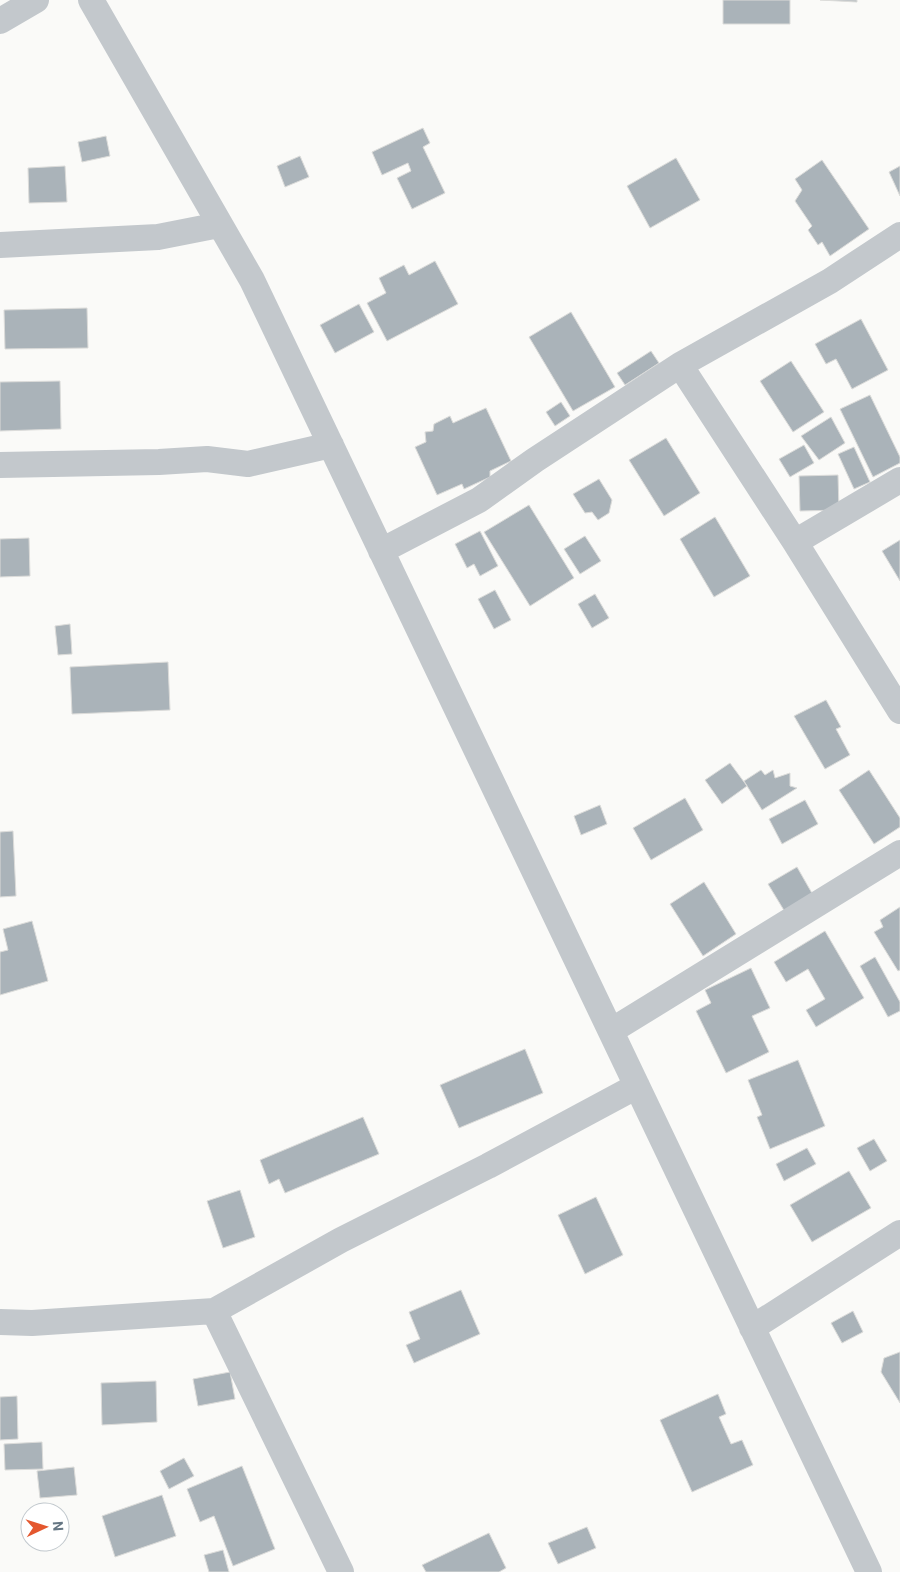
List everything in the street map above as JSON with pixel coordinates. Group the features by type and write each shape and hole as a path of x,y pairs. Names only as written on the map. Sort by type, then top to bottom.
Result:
{"street":[{"path":"0,21 36,0"},
{"path":"91,0 252,280 869,1572"},
{"path":"0,245 158,237 219,225"},
{"path":"382,552 479,500 535,460 680,365 830,281 900,235"},
{"path":"680,365 795,542 900,711"},
{"path":"0,465 159,462 207,459 248,464 331,445"},
{"path":"795,542 900,480"},
{"path":"612,1031 900,853"},
{"path":"0,1322 32,1323 214,1311 342,1240 488,1166 637,1086"},
{"path":"752,1328 900,1233"},
{"path":"214,1311 341,1572"}],"building":[{"path":"723,0 790,0 790,24 723,24"},
{"path":"820,0 857,0 857,2"},
{"path":"423,128 430,143 423,147 445,193 412,209 397,178 411,171 408,163 382,175 372,152"},
{"path":"106,136 110,156 82,162 78,142"},
{"path":"300,156 309,177 285,187 277,166"},
{"path":"676,158 700,200 650,228 627,186"},
{"path":"822,160 869,229 830,256 822,242 818,245 808,230 812,226 795,201 802,190 795,179"},
{"path":"65,166 67,202 29,203 28,168"},
{"path":"900,166 900,196 889,172"},
{"path":"435,261 458,304 387,341 367,303 386,293 379,278 404,265 409,275"},
{"path":"359,304 374,332 335,353 320,325"},
{"path":"87,308 88,348 5,349 4,310"},
{"path":"571,312 615,387 573,411 529,337"},
{"path":"861,319 888,370 852,389 836,359 826,364 815,344"},
{"path":"651,351 659,363 625,385 617,373"},
{"path":"791,361 824,412 793,432 760,381"},
{"path":"60,381 61,429 0,431 0,382"},
{"path":"870,395 900,457 900,463 873,477 840,409"},
{"path":"561,402 570,416 555,426 546,412"},
{"path":"486,408 511,461 490,471 490,477 464,489 462,484 437,495 415,447 426,442 425,432 433,431 434,424 450,416 453,423"},
{"path":"831,417 845,443 819,460 801,436"},
{"path":"666,438 700,493 664,516 629,460"},
{"path":"804,445 814,463 790,477 779,459"},
{"path":"854,447 870,482 854,489 838,454"},
{"path":"838,475 839,510 800,511 799,476"},
{"path":"599,479 612,500 609,513 598,520 592,512 585,513 573,494"},
{"path":"529,505 574,578 530,606 484,532"},
{"path":"715,517 750,576 714,597 680,539"},
{"path":"480,531 498,566 480,576 474,564 467,568 455,544"},
{"path":"585,536 601,561 580,574 564,549"},
{"path":"29,538 30,576 0,577 0,539"},
{"path":"900,540 900,581 882,551"},
{"path":"495,590 511,620 494,629 478,599"},
{"path":"595,594 609,618 592,628 578,604"},
{"path":"70,624 72,654 58,655 55,626"},
{"path":"168,662 170,710 72,714 70,667"},
{"path":"826,700 841,727 836,729 850,755 825,769 794,716"},
{"path":"730,763 747,786 722,804 705,780"},
{"path":"761,770 765,775 773,770 775,778 790,773 790,786 797,788 762,810 744,781"},
{"path":"869,770 900,818 900,827 874,844 839,790"},
{"path":"685,798 703,830 651,860 633,828"},
{"path":"805,800 818,824 782,844 769,819"},
{"path":"600,805 607,824 581,835 574,816"},
{"path":"13,831 16,896 0,897 0,832"},
{"path":"797,867 813,895 785,912 768,884"},
{"path":"704,882 736,934 703,956 670,904"},
{"path":"900,907 900,970 898,971 874,932 883,927 880,920"},
{"path":"32,921 48,981 0,995 0,952 8,950 3,929"},
{"path":"825,931 864,998 816,1027 806,1010 825,999 808,969 786,982 774,962"},
{"path":"875,957 900,1002 900,1011 888,1017 860,966"},
{"path":"751,968 770,1008 752,1016 769,1052 726,1073 696,1011 711,1003 705,990"},
{"path":"525,1049 543,1093 459,1128 440,1085"},
{"path":"798,1060 825,1126 770,1149 757,1117 762,1115 748,1080"},
{"path":"363,1117 379,1154 285,1193 279,1179 269,1184 260,1160"},
{"path":"874,1139 887,1161 870,1171 857,1148"},
{"path":"807,1148 816,1164 784,1181 776,1164"},
{"path":"849,1171 871,1208 812,1242 790,1205"},
{"path":"240,1190 255,1237 223,1248 207,1201"},
{"path":"596,1197 623,1255 585,1274 558,1215"},
{"path":"461,1290 480,1334 414,1363 406,1345 420,1339 409,1312"},
{"path":"853,1311 863,1332 842,1343 831,1323"},
{"path":"900,1352 900,1403 881,1372 884,1358"},
{"path":"230,1372 235,1399 198,1406 193,1379"},
{"path":"156,1381 157,1422 102,1425 101,1383"},
{"path":"718,1394 726,1414 719,1417 731,1444 742,1440 753,1465 692,1492 660,1420"},
{"path":"17,1396 18,1439 0,1440 0,1397"},
{"path":"42,1442 43,1469 5,1470 4,1444"},
{"path":"184,1458 194,1476 169,1489 160,1471"},
{"path":"242,1466 275,1549 233,1566 214,1516 200,1522 187,1489"},
{"path":"74,1467 77,1495 40,1498 37,1471"},
{"path":"162,1495 176,1536 115,1557 102,1516"},
{"path":"587,1527 596,1548 558,1564 548,1543"},
{"path":"489,1533 506,1568 499,1572 426,1572 422,1565"},
{"path":"223,1550 229,1572 209,1572 204,1555"}]}
